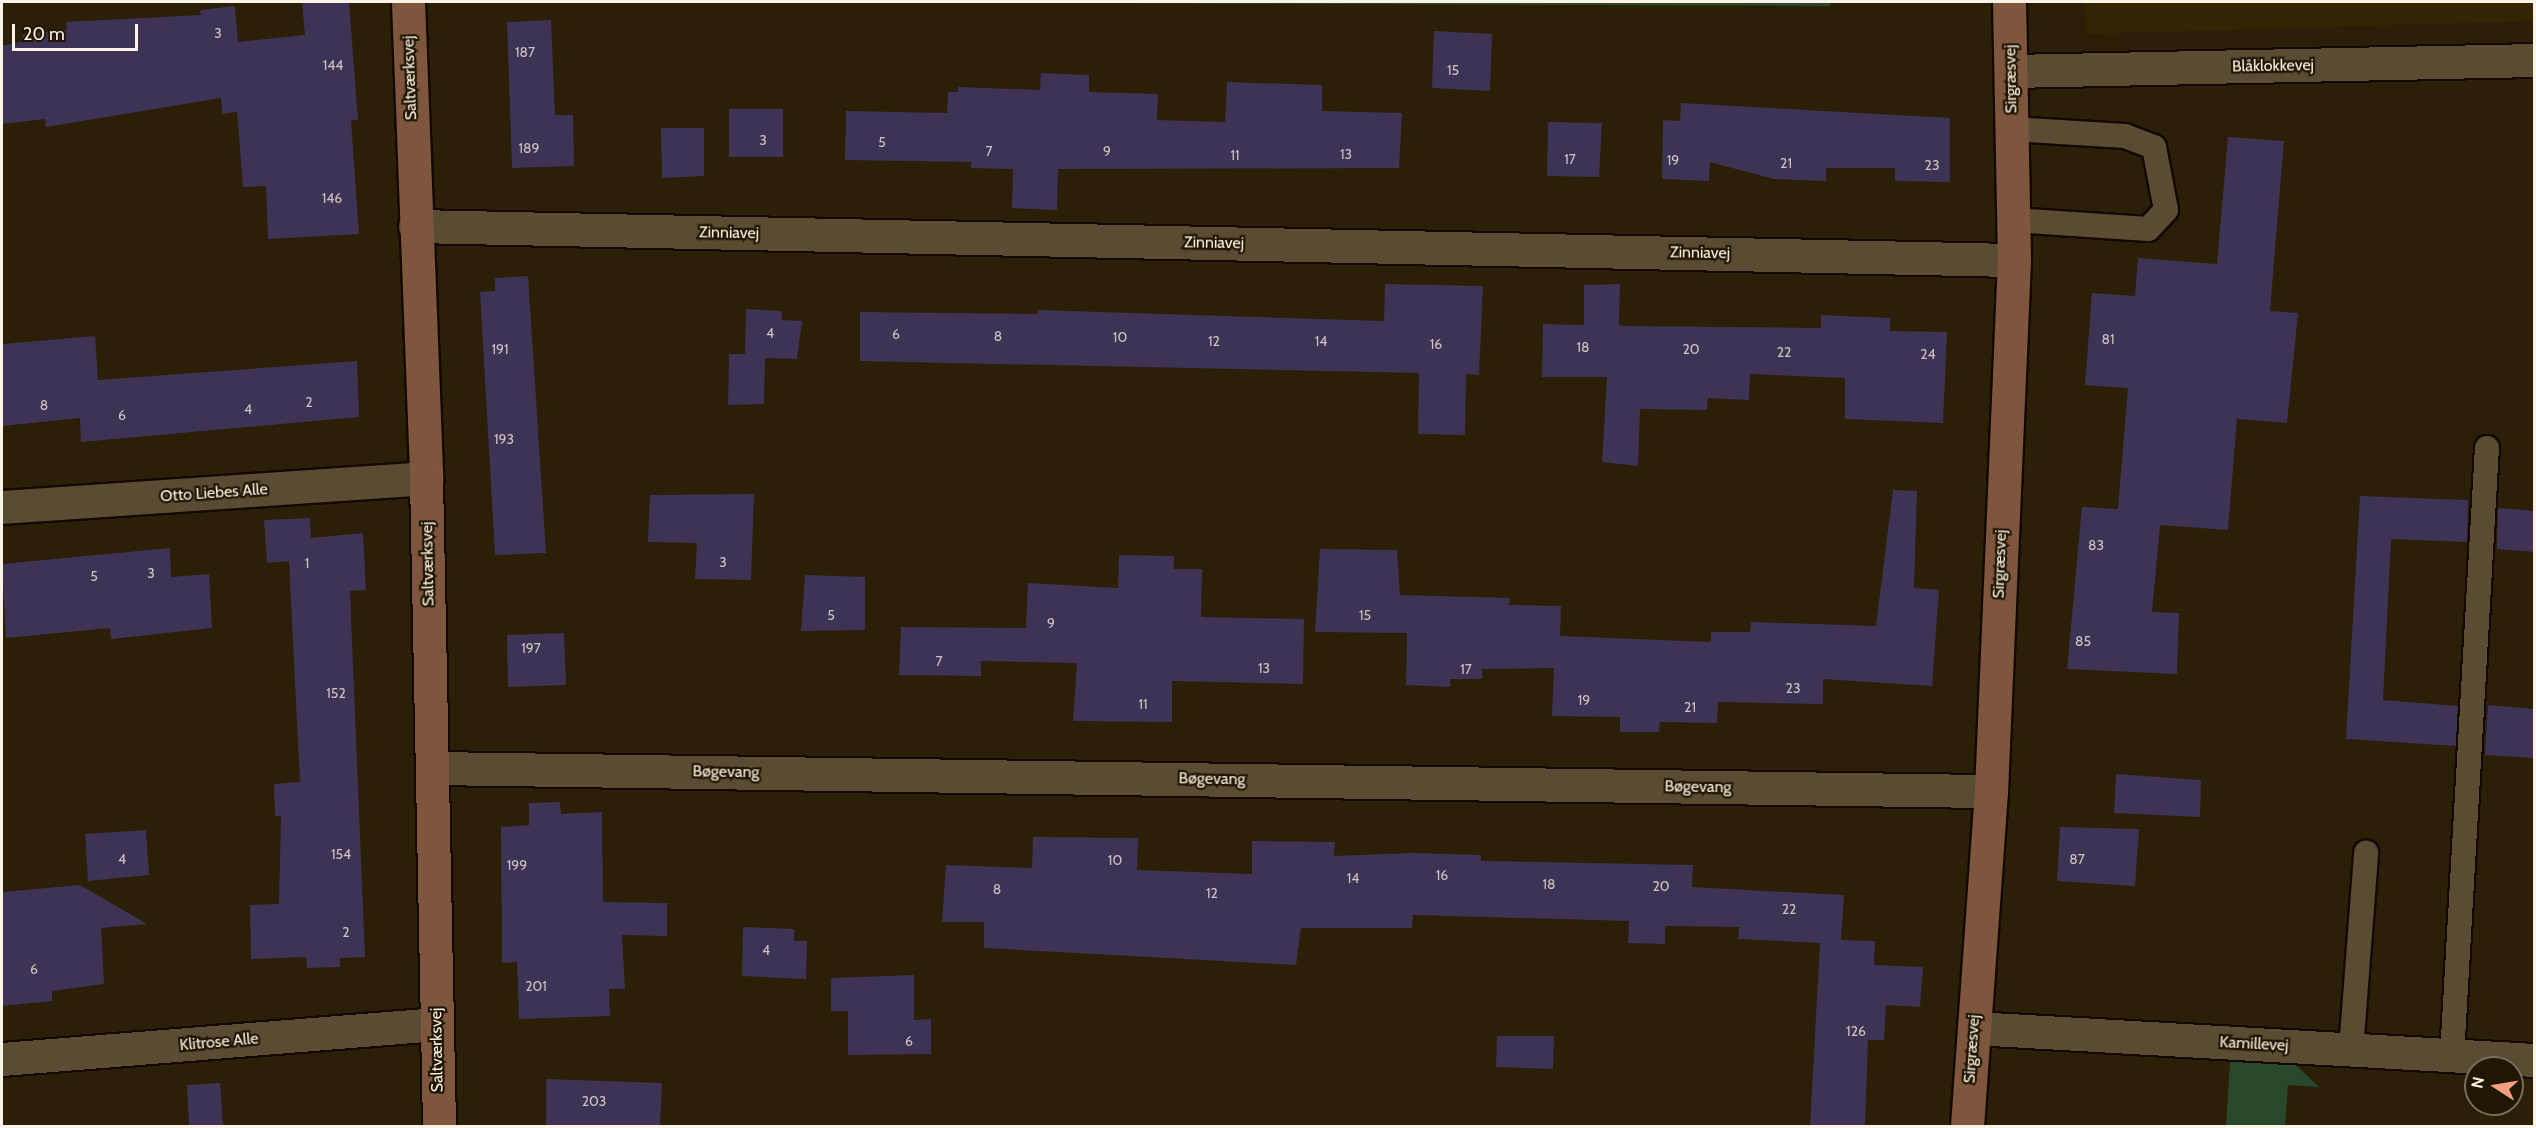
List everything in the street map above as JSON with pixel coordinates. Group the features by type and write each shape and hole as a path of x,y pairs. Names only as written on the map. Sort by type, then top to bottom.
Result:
{"street":[{"name":"Saltværksvej","path":"408,2 426,478 433,768 435,1024 439,1126"},
{"name":"Sirgræsvej","path":"1967,1126 1991,791 2014,260 2009,2"},
{"name":"Blåklokkevej","path":"2012,71 2535,60"},
{"name":"Zinniavej","path":"415,226 2014,260"},
{"name":"Otto Liebes Alle","path":"2,507 426,478"},
{"name":"Bøgevang","path":"433,768 1991,791"},
{"name":"Klitrose Alle","path":"2,1059 435,1024"},
{"name":"Kamillevej","path":"1974,1028 2535,1060"}],"lane":[{"path":"2012,129 2125,136 2154,147 2166,210 2148,229 2013,220"},
{"path":"2452,1056 2487,448"},
{"path":"2351,1050 2367,853"}],"shaded area":[{"path":"2085,2 2534,2 2534,21 2086,34"}],"green space":[{"path":"857,2 1830,2 1830,6"},
{"path":"2230,1061 2296,1065 2319,1087 2288,1085 2285,1126 2226,1126"}],"building":[{"path":"302,2 349,2 358,120 351,120 359,234 268,239 266,186 243,187 237,112 222,114 221,98 46,127 45,119 2,124 2,46 23,41 22,34 67,30 66,22 201,15 200,10 235,6 238,42 305,35"},
{"path":"551,20 555,115 573,115 574,166 512,168 507,22"},
{"path":"1434,31 1492,34 1490,91 1432,88"},
{"path":"1041,73 1089,75 1089,92 1158,94 1157,120 1225,122 1227,82 1322,85 1322,111 1402,113 1399,168 1058,169 1057,210 1012,208 1013,169 971,168 971,162 845,160 846,111 947,113 948,92 958,92 958,87 1040,90"},
{"path":"1681,103 1950,118 1950,182 1895,181 1895,168 1826,168 1826,181 1774,179 1710,162 1709,181 1662,179 1663,120 1680,121"},
{"path":"729,109 783,109 783,157 729,157"},
{"path":"1548,122 1602,123 1599,177 1547,176"},
{"path":"661,128 704,128 704,176 662,178"},
{"path":"2228,137 2284,141 2270,311 2298,313 2287,423 2237,419 2228,530 2160,525 2152,612 2179,613 2177,674 2067,669 2082,507 2118,509 2128,388 2085,385 2092,293 2135,296 2138,258 2217,264"},
{"path":"528,276 546,553 495,555 480,292 495,291 495,278"},
{"path":"1385,284 1483,286 1479,375 1466,374 1465,435 1418,434 1419,373 860,361 860,312 1038,314 1038,310 1384,321"},
{"path":"1620,284 1619,325 1624,326 1821,328 1821,315 1890,318 1890,331 1947,332 1943,423 1845,419 1845,378 1750,374 1749,400 1708,398 1707,410 1640,409 1638,466 1602,462 1607,377 1542,377 1543,324 1584,325 1584,285"},
{"path":"746,309 782,311 782,320 802,321 797,359 765,358 764,404 728,405 729,354 745,354"},
{"path":"95,336 98,380 357,361 359,417 81,442 80,418 2,426 2,344"},
{"path":"1893,490 1917,491 1914,588 1939,590 1932,686 1823,679 1823,704 1718,702 1717,723 1660,722 1659,732 1620,732 1620,717 1552,716 1554,668 1482,669 1482,679 1450,679 1450,687 1406,685 1407,633 1315,632 1320,549 1397,550 1400,595 1510,598 1509,605 1561,606 1560,636 1711,642 1711,632 1750,632 1751,622 1876,626"},
{"path":"754,494 751,580 695,579 697,543 648,542 650,495"},
{"path":"2360,496 2468,500 2467,542 2391,539 2383,700 2458,706 2456,746 2346,739"},
{"path":"2498,508 2535,511 2535,552 2497,549"},
{"path":"310,518 311,538 363,533 366,590 350,591 365,957 340,958 340,967 307,968 306,957 251,959 250,905 279,904 281,816 275,816 274,784 300,782 289,561 267,563 264,520"},
{"path":"170,548 171,577 209,574 212,628 111,639 110,628 6,638 2,564"},
{"path":"1119,555 1174,556 1174,569 1202,569 1201,617 1304,619 1303,684 1172,681 1172,722 1073,721 1077,663 981,661 981,676 899,675 901,627 1026,628 1028,583 1118,588"},
{"path":"805,575 865,577 865,630 801,631"},
{"path":"564,633 566,685 508,687 507,635"},
{"path":"2488,705 2535,709 2535,758 2485,755"},
{"path":"2116,774 2201,780 2200,817 2114,813"},
{"path":"560,802 561,814 602,812 603,902 667,903 667,936 622,935 625,989 609,989 610,1016 519,1019 517,962 502,963 501,827 529,825 529,803"},
{"path":"2060,827 2139,829 2135,886 2057,881"},
{"path":"146,830 149,875 88,881 85,834"},
{"path":"1033,837 1138,838 1137,870 1252,874 1252,841 1335,842 1334,856 1412,853 1481,855 1481,861 1693,865 1692,887 1844,895 1841,940 1875,941 1874,965 1923,967 1920,1007 1886,1005 1884,1040 1868,1040 1865,1126 1810,1126 1820,943 1738,939 1739,927 1665,926 1665,944 1628,943 1629,921 1413,915 1412,928 1301,928 1296,965 984,948 984,922 942,922 946,865 1032,868"},
{"path":"80,885 147,924 101,928 104,984 52,991 52,1001 2,1006 2,892"},
{"path":"743,927 794,929 794,941 807,941 806,979 742,976"},
{"path":"914,975 914,1020 931,1019 931,1054 848,1055 848,1011 831,1011 831,978"},
{"path":"1497,1036 1554,1036 1553,1069 1496,1067"},
{"path":"546,1079 662,1083 660,1126 546,1126"},
{"path":"220,1083 223,1126 189,1126 187,1085"}]}
